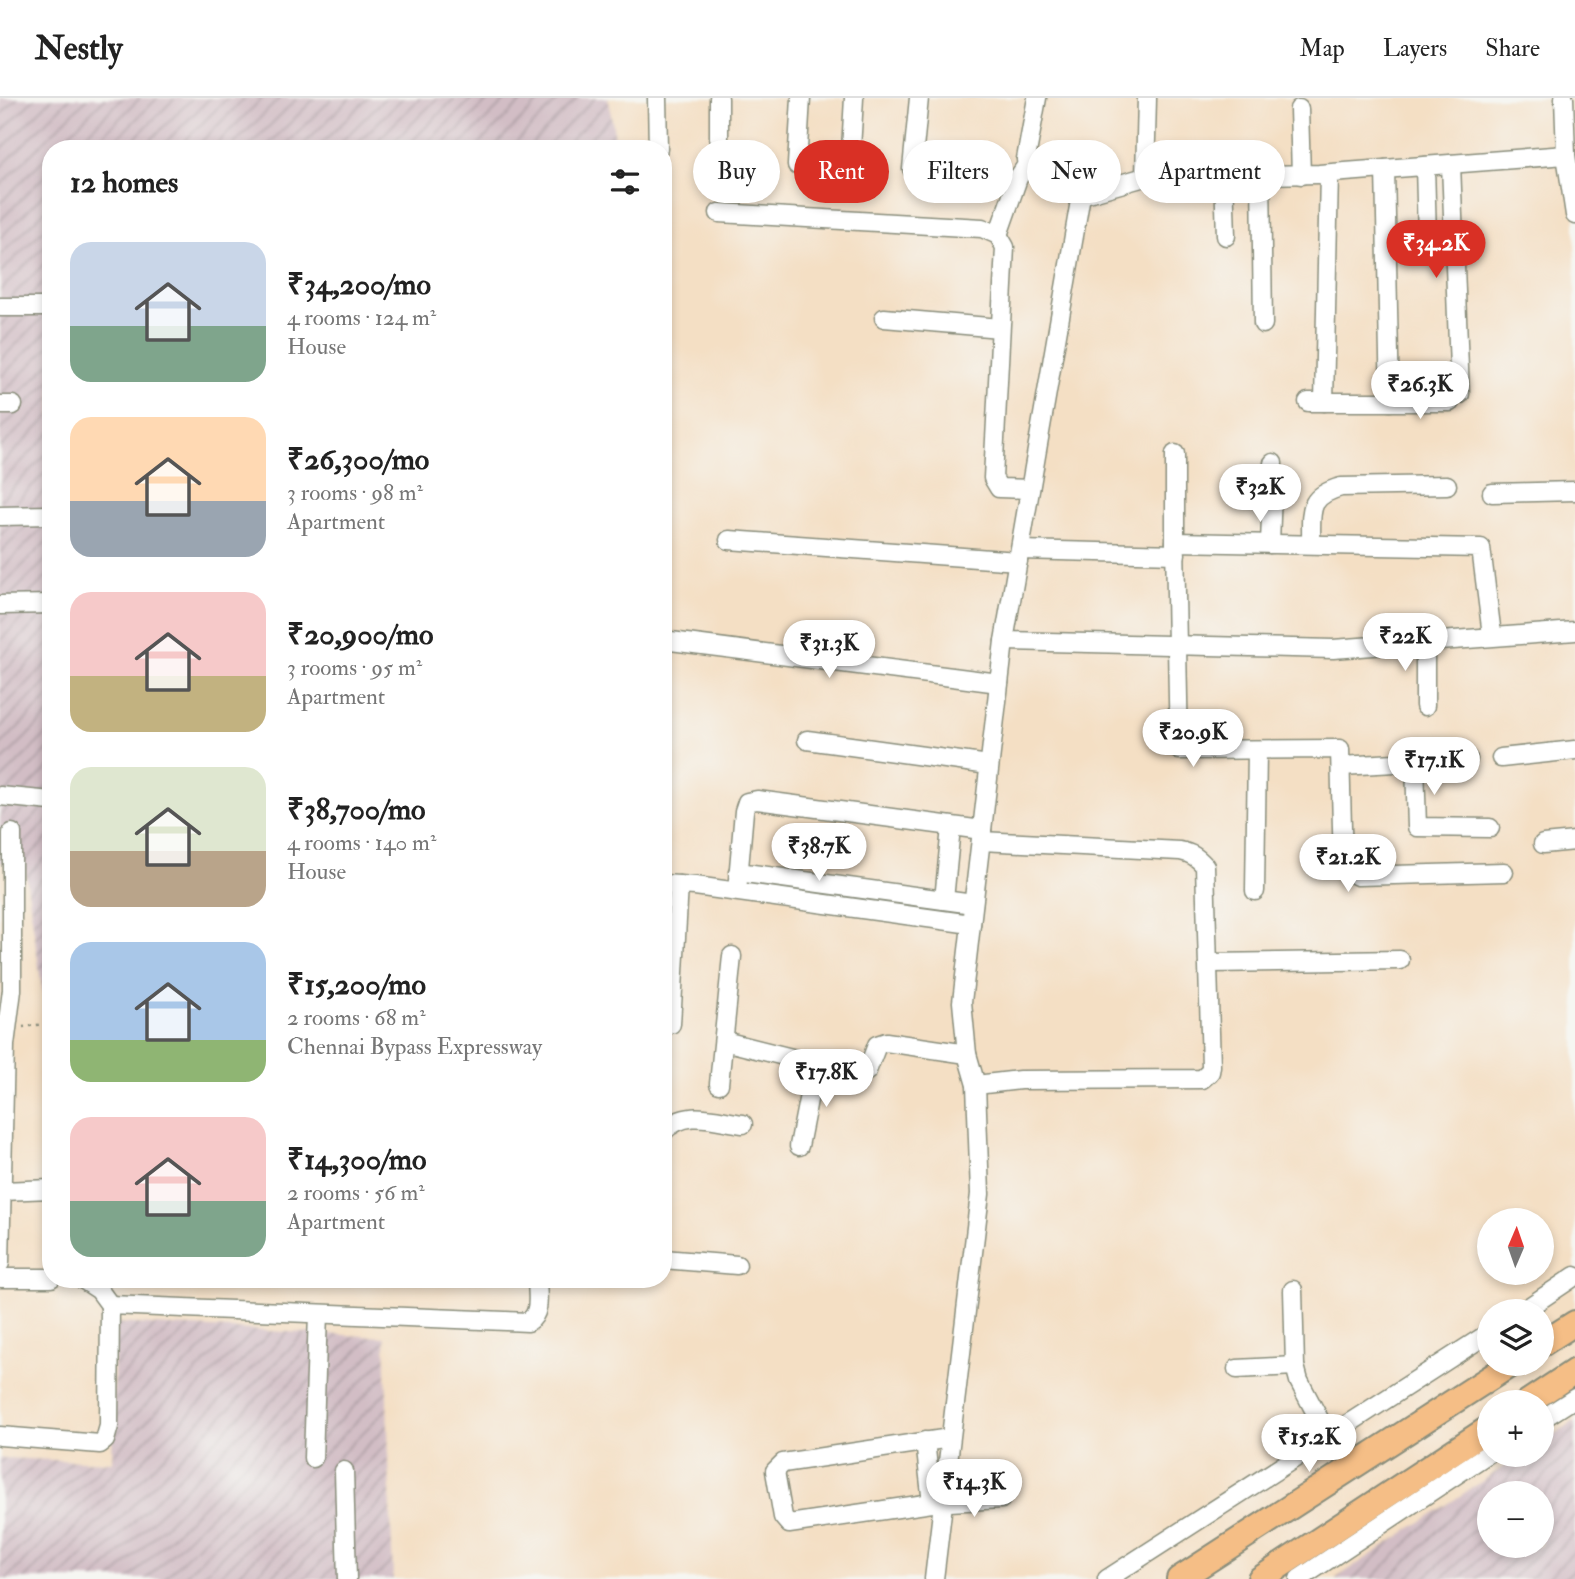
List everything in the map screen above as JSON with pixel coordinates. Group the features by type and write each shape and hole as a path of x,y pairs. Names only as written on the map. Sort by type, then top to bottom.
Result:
{"highway":[{"path":"1554,1336 1575,1323"},
{"path":"1546,1390 1575,1371"},
{"path":"1179,1579 1493,1376"},
{"path":"1260,1579 1477,1436"}],"street":[{"path":"657,98 658,140"},
{"path":"719,98 719,138"},
{"path":"798,140 801,98"},
{"path":"852,140 854,98"},
{"path":"915,140 919,98"},
{"path":"1028,140 1037,98"},
{"path":"1146,140 1147,98"},
{"path":"1564,98 1566,155 1575,215"},
{"path":"1299,109 1301,175"},
{"path":"1285,175 1329,174 1566,155"},
{"path":"998,235 1018,178 1027,164"},
{"path":"1329,174 1316,402 1390,402 1455,398 1451,164"},
{"path":"1425,166 1427,237"},
{"path":"1385,169 1390,402"},
{"path":"934,1579 938,1502 950,1438 981,1194 976,1084 967,1054 962,1002 1004,641 1080,203"},
{"path":"1225,203 1226,236"},
{"path":"1261,203 1263,324"},
{"path":"719,214 982,228 998,235 1004,247 993,478 999,488 1030,489"},
{"path":"0,307 42,307"},
{"path":"884,318 1000,328"},
{"path":"1175,454 1179,750 1340,749 1345,871 1357,876 1504,872"},
{"path":"1270,544 1273,463"},
{"path":"1311,544 1313,505 1317,497 1327,491 1341,487 1447,485"},
{"path":"1492,493 1575,491"},
{"path":"0,516 42,515"},
{"path":"729,540 1019,555 1270,544 1481,548 1492,635"},
{"path":"0,605 42,604"},
{"path":"1004,641 1334,649 1425,640 1575,631"},
{"path":"1425,640 1425,706"},
{"path":"672,641 999,683"},
{"path":"807,740 989,765"},
{"path":"1255,891 1257,750"},
{"path":"1500,758 1575,750"},
{"path":"1341,766 1468,759"},
{"path":"1415,763 1417,827 1490,828"},
{"path":"0,796 42,800"},
{"path":"737,891 747,802 757,800 951,827 981,836 1192,853 1205,866 1211,1066 1207,1076 1202,1079 1020,1080 976,1084"},
{"path":"944,900 951,827"},
{"path":"0,1263 3,1045 12,990 12,833"},
{"path":"1543,844 1575,841"},
{"path":"738,872 973,904"},
{"path":"672,885 737,891 971,924"},
{"path":"719,1084 732,956"},
{"path":"1210,963 1400,960"},
{"path":"724,1041 860,1075 867,1071 877,1045 886,1042 967,1054"},
{"path":"799,1146 815,1064"},
{"path":"672,1123 686,1117 743,1124"},
{"path":"3,1191 42,1189"},
{"path":"672,1260 737,1265"},
{"path":"1540,1299 1575,1276"},
{"path":"0,1278 42,1278"},
{"path":"0,1436 100,1444 105,1440 109,1426 110,1305 96,1288"},
{"path":"110,1305 528,1322 533,1319 538,1307 537,1288"},
{"path":"1293,1290 1295,1366 1299,1381 1329,1438"},
{"path":"313,1458 318,1314"},
{"path":"1107,1579 1477,1341"},
{"path":"1237,1369 1295,1366"},
{"path":"1554,1411 1575,1398"},
{"path":"950,1438 783,1463 775,1471 783,1517 789,1524 938,1502 1002,1499"},
{"path":"925,1441 938,1502"},
{"path":"1305,1578 1477,1461"},
{"path":"344,1471 347,1579"}],"path":[{"path":"3,1045 22,1028 42,1025"}],"shaded area":[{"path":"0,98 608,98 615,140 42,140 42,987 25,869 0,862"},
{"path":"115,1323 385,1337 393,1579 0,1579 0,1458 112,1462"},
{"path":"1575,1421 1575,1579 1335,1579 1477,1485 1477,1558 1554,1558 1554,1481 1482,1481 1503,1467 1554,1467 1554,1434"}]}
